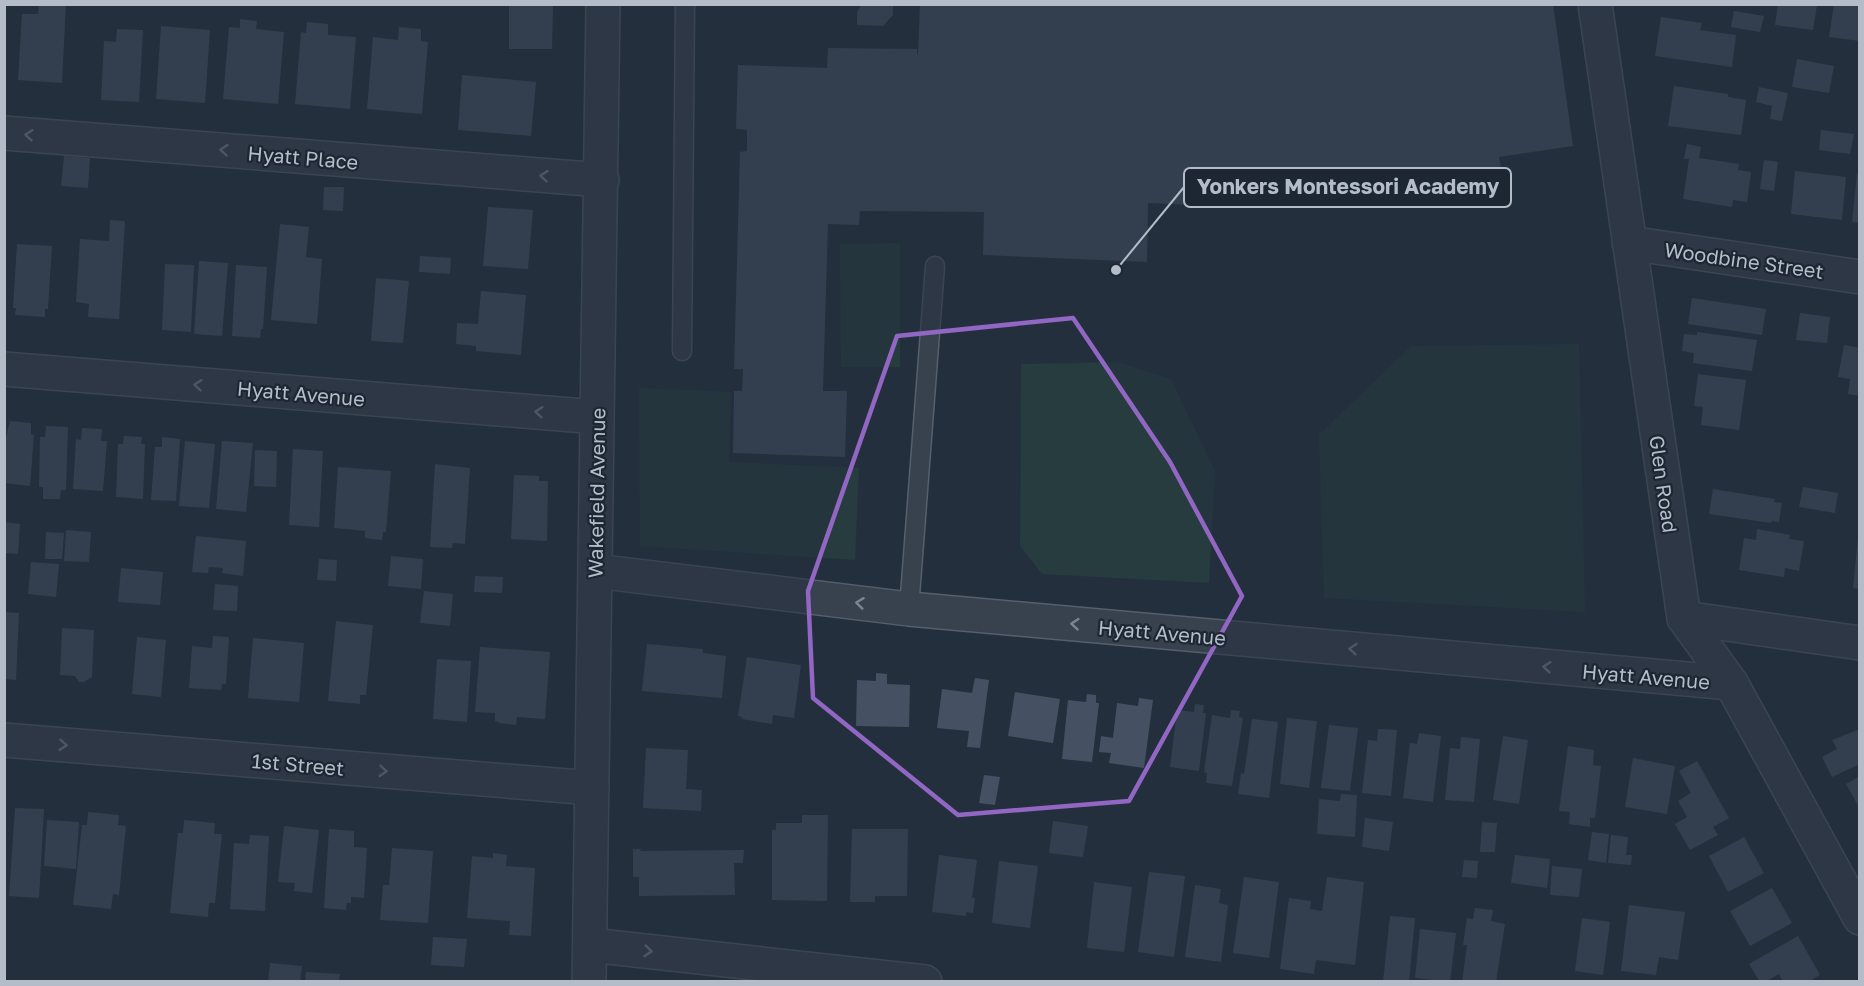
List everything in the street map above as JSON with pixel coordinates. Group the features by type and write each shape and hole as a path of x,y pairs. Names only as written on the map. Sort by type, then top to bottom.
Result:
{"street":[{"name":"Wakefield Avenue","path":"590,981 603,4"},
{"name":"Glen Road","path":"1595,4 1684,618 1731,683 1860,918"},
{"name":"Hyatt Place","path":"4,133 602,180"},
{"name":"Woodbine Street","path":"1629,243 1860,277"},
{"name":"Hyatt Avenue","path":"4,369 597,417"},
{"name":"Hyatt Avenue","path":"595,571 909,609 1731,683"},
{"path":"1684,618 1860,643"},
{"name":"1st Street","path":"4,741 592,788"},
{"path":"590,945 925,981"}],"lane":[{"path":"682,351 685,4"},
{"path":"909,609 935,266"}],"highlighted area":[{"path":"1073,318 1170,462 1242,596 1129,801 958,815 813,698 808,591 897,336"}],"green space":[{"path":"900,243 900,367 841,367 840,244"},
{"path":"1579,344 1585,612 1324,598 1319,435 1411,346"},
{"path":"1117,362 1171,379 1215,471 1209,583 1042,574 1020,546 1021,364"},
{"path":"639,388 731,392 729,462 859,468 855,560 640,546"}],"building":[{"path":"39,4 66,4 62,83 18,80 22,14 38,14"},
{"path":"861,4 893,4 893,15 883,26 857,25 857,13"},
{"path":"920,4 1553,4 1573,146 1499,157 1504,185 1430,196 1431,199 1414,202 1414,206 1194,199 1195,205 1148,203 1147,262 983,255 984,212 860,211 859,225 828,224 823,391 847,391 845,457 733,453 734,391 742,391 743,369 734,369 740,152 747,151 747,130 736,129 738,65 827,68 828,48 917,49 917,55"},
{"path":"1834,4 1860,4 1860,41 1829,37"},
{"path":"509,5 553,6 552,49 509,49"},
{"path":"1778,5 1817,5 1813,30 1775,25"},
{"path":"1734,11 1764,16 1760,32 1731,27"},
{"path":"1661,17 1702,23 1700,30 1736,35 1732,67 1655,56"},
{"path":"240,19 257,21 256,29 284,32 278,104 223,99 229,27 240,28"},
{"path":"307,22 328,24 328,35 356,37 350,109 295,104 301,32 306,33"},
{"path":"161,26 210,30 205,103 156,99"},
{"path":"399,27 421,29 421,41 428,42 422,114 367,109 373,37 398,40"},
{"path":"117,29 143,30 139,102 101,100 104,41 116,42"},
{"path":"1797,59 1834,66 1829,93 1792,87"},
{"path":"462,75 536,82 531,136 458,130"},
{"path":"1674,86 1728,94 1728,97 1746,100 1741,135 1668,126"},
{"path":"1759,87 1788,93 1782,121 1770,119 1772,106 1756,102"},
{"path":"1821,130 1854,134 1850,154 1819,150"},
{"path":"1687,144 1701,147 1699,158 1739,164 1738,170 1751,172 1747,202 1733,200 1732,207 1683,199 1689,159 1684,159"},
{"path":"64,156 90,158 88,188 61,186"},
{"path":"1764,160 1778,162 1774,191 1760,189"},
{"path":"1795,171 1846,177 1842,220 1791,214"},
{"path":"1857,174 1860,175 1860,223 1852,222"},
{"path":"324,187 344,187 343,211 323,210"},
{"path":"488,207 533,210 528,269 483,266"},
{"path":"110,220 125,221 119,319 88,317 89,304 76,302 80,239 109,241"},
{"path":"280,224 309,227 306,257 322,259 317,324 271,320"},
{"path":"17,244 52,246 48,309 45,309 45,317 15,315 16,308 13,308"},
{"path":"420,256 451,258 450,274 419,272"},
{"path":"199,261 228,263 222,336 194,334"},
{"path":"165,264 194,265 191,332 162,330"},
{"path":"236,265 267,267 263,329 261,329 260,338 232,336"},
{"path":"376,278 409,281 403,343 371,341"},
{"path":"481,291 526,295 521,355 476,351 476,346 456,344 457,323 478,324"},
{"path":"1692,298 1766,309 1762,335 1688,324"},
{"path":"1800,313 1830,317 1827,343 1796,340"},
{"path":"1697,332 1757,340 1752,371 1693,363 1694,353 1682,351 1684,334 1697,335"},
{"path":"1844,345 1860,348 1860,396 1848,394 1850,379 1838,377"},
{"path":"1698,374 1746,380 1739,430 1701,425 1703,407 1694,406"},
{"path":"10,421 31,423 31,434 34,435 30,486 4,483 4,445"},
{"path":"46,426 68,427 66,490 61,490 60,499 43,499 43,487 39,487 40,437 45,437"},
{"path":"82,428 102,429 101,441 107,441 103,491 73,489 76,439 81,440"},
{"path":"124,436 142,437 141,444 145,444 143,499 116,497 118,444 123,444"},
{"path":"162,437 180,439 176,501 151,500 155,447 162,447"},
{"path":"185,441 215,444 209,508 179,506"},
{"path":"222,441 253,443 246,512 216,509"},
{"path":"293,449 323,451 319,527 289,525"},
{"path":"255,450 277,451 276,487 254,486"},
{"path":"435,464 470,468 465,544 453,543 452,548 430,547"},
{"path":"338,467 391,471 386,532 383,532 382,540 365,538 365,531 334,528"},
{"path":"514,475 539,476 539,481 548,481 547,541 511,539"},
{"path":"1803,487 1838,493 1835,513 1799,507"},
{"path":"1713,489 1775,499 1774,502 1782,503 1779,522 1772,521 1771,523 1709,514"},
{"path":"4,522 20,524 18,554 4,553"},
{"path":"1757,529 1790,535 1789,539 1804,541 1799,571 1785,568 1784,577 1739,570 1744,538 1756,540"},
{"path":"66,530 91,532 89,562 64,561"},
{"path":"46,532 64,533 62,559 45,559"},
{"path":"196,536 246,541 243,576 222,573 223,568 209,567 208,573 192,572"},
{"path":"1858,537 1860,537 1860,589 1853,588"},
{"path":"391,556 423,559 421,589 388,586"},
{"path":"319,559 337,560 336,581 317,580"},
{"path":"31,562 59,564 56,597 28,594"},
{"path":"121,568 163,572 160,605 118,602"},
{"path":"475,576 503,577 502,593 474,592"},
{"path":"215,584 238,586 237,611 213,610"},
{"path":"424,591 453,594 450,626 420,623"},
{"path":"4,612 19,613 16,680 4,679"},
{"path":"336,621 373,625 366,695 360,695 360,704 328,701"},
{"path":"62,628 94,630 92,677 84,682 79,682 75,676 60,675"},
{"path":"213,636 229,637 226,684 222,684 221,690 189,688 192,646 212,648"},
{"path":"137,637 166,640 161,697 132,694"},
{"path":"253,638 304,643 299,702 248,698"},
{"path":"647,644 703,649 703,653 726,656 722,698 642,691"},
{"path":"480,647 550,652 545,719 517,717 516,725 495,721 495,713 475,712"},
{"path":"747,657 801,665 794,718 773,715 772,724 742,719 738,716"},
{"path":"437,659 471,661 467,722 433,719"},
{"path":"876,673 887,674 887,684 910,685 909,727 856,726 857,680 876,681"},
{"path":"975,678 989,680 980,748 967,747 969,731 937,728 942,689 972,693"},
{"path":"1015,692 1060,699 1053,743 1008,736"},
{"path":"1087,694 1096,695 1096,703 1099,703 1092,762 1062,759 1068,700 1086,702"},
{"path":"1139,698 1153,700 1144,768 1109,763 1111,753 1099,752 1101,736 1113,738 1117,703 1138,706"},
{"path":"1195,704 1204,705 1203,713 1206,713 1199,771 1170,767 1177,710 1194,712"},
{"path":"1231,710 1240,711 1239,717 1243,718 1232,786 1206,783 1207,773 1204,772 1212,715 1230,718"},
{"path":"1287,718 1317,721 1309,788 1280,784"},
{"path":"1252,719 1278,722 1269,798 1238,794 1241,773 1244,774"},
{"path":"1329,725 1358,728 1350,791 1321,788"},
{"path":"1378,729 1397,730 1391,796 1362,793 1368,740 1377,741"},
{"path":"1860,729 1860,764 1832,777 1822,757 1837,749 1832,740"},
{"path":"1419,733 1441,736 1433,802 1403,798 1410,743 1417,744"},
{"path":"1503,736 1528,740 1519,804 1493,800"},
{"path":"1461,737 1480,739 1474,802 1445,800 1450,748 1460,749"},
{"path":"1568,746 1594,750 1593,765 1601,766 1595,818 1590,818 1590,827 1569,824 1570,812 1559,811"},
{"path":"646,748 688,750 686,789 702,790 701,811 643,808"},
{"path":"1633,758 1675,766 1667,814 1625,807"},
{"path":"1697,761 1729,818 1713,827 1718,835 1690,850 1675,824 1687,817 1678,801 1691,793 1679,771"},
{"path":"984,775 1000,777 995,805 979,803"},
{"path":"1860,776 1860,809 1846,784"},
{"path":"1341,794 1357,795 1355,837 1317,834 1319,799 1340,801"},
{"path":"15,808 44,809 39,898 9,896"},
{"path":"88,812 119,815 118,825 126,826 119,895 113,894 111,909 73,905 82,825 87,825"},
{"path":"802,815 828,815 827,901 772,900 772,830 776,830 776,823 802,823"},
{"path":"1365,818 1393,822 1389,851 1362,847"},
{"path":"47,820 79,822 76,869 44,866"},
{"path":"184,820 215,823 214,834 222,834 215,903 209,903 208,917 170,913 178,833 183,833"},
{"path":"1053,821 1088,826 1083,857 1049,853"},
{"path":"1482,822 1497,823 1495,852 1480,852"},
{"path":"284,826 319,830 312,893 294,891 295,883 278,882"},
{"path":"329,829 354,831 354,847 367,848 364,898 351,897 351,903 347,903 346,910 324,908"},
{"path":"852,829 908,829 907,896 875,896 875,902 850,902"},
{"path":"1592,832 1609,834 1606,863 1588,860"},
{"path":"250,835 269,836 265,911 230,909 234,843 249,844"},
{"path":"1611,835 1628,837 1626,855 1632,855 1631,865 1608,863"},
{"path":"1744,837 1764,873 1728,892 1709,856"},
{"path":"392,848 433,851 428,923 380,920 383,885 389,885"},
{"path":"633,849 641,849 640,851 744,850 743,863 734,863 735,895 639,896 639,877 633,877"},
{"path":"493,853 507,855 506,866 535,868 531,936 509,935 510,921 467,918 472,856 493,858"},
{"path":"939,855 977,860 972,898 975,898 973,913 966,912 966,916 932,912"},
{"path":"1515,855 1550,859 1547,888 1511,883"},
{"path":"1464,860 1478,861 1477,878 1462,877"},
{"path":"999,861 1038,866 1030,928 992,923"},
{"path":"1552,866 1582,869 1579,897 1550,895"},
{"path":"1149,872 1185,876 1174,957 1138,952"},
{"path":"1244,877 1279,882 1269,958 1233,953"},
{"path":"1327,877 1364,882 1355,965 1316,960 1314,974 1280,969 1289,898 1311,901 1310,909 1322,911"},
{"path":"1094,882 1132,887 1124,952 1087,948"},
{"path":"1195,885 1221,889 1219,903 1228,905 1221,962 1185,957"},
{"path":"1772,888 1792,923 1750,946 1730,911"},
{"path":"1629,905 1685,912 1678,960 1659,957 1656,975 1621,971"},
{"path":"1475,908 1493,910 1491,921 1505,924 1496,982 1462,982 1467,945 1463,945 1467,918 1473,919"},
{"path":"1390,916 1415,918 1409,982 1383,982"},
{"path":"1582,918 1610,922 1603,975 1575,971"},
{"path":"1420,929 1456,933 1450,982 1415,978"},
{"path":"1798,936 1820,975 1808,982 1783,982 1779,974 1765,982 1760,982 1749,964"},
{"path":"433,937 467,939 464,967 431,965"},
{"path":"270,963 302,966 300,982 268,982"},
{"path":"306,972 340,974 339,982 305,982"}],"place":[{"name":"Yonkers Montessori Academy","path":"1116,270"}]}
